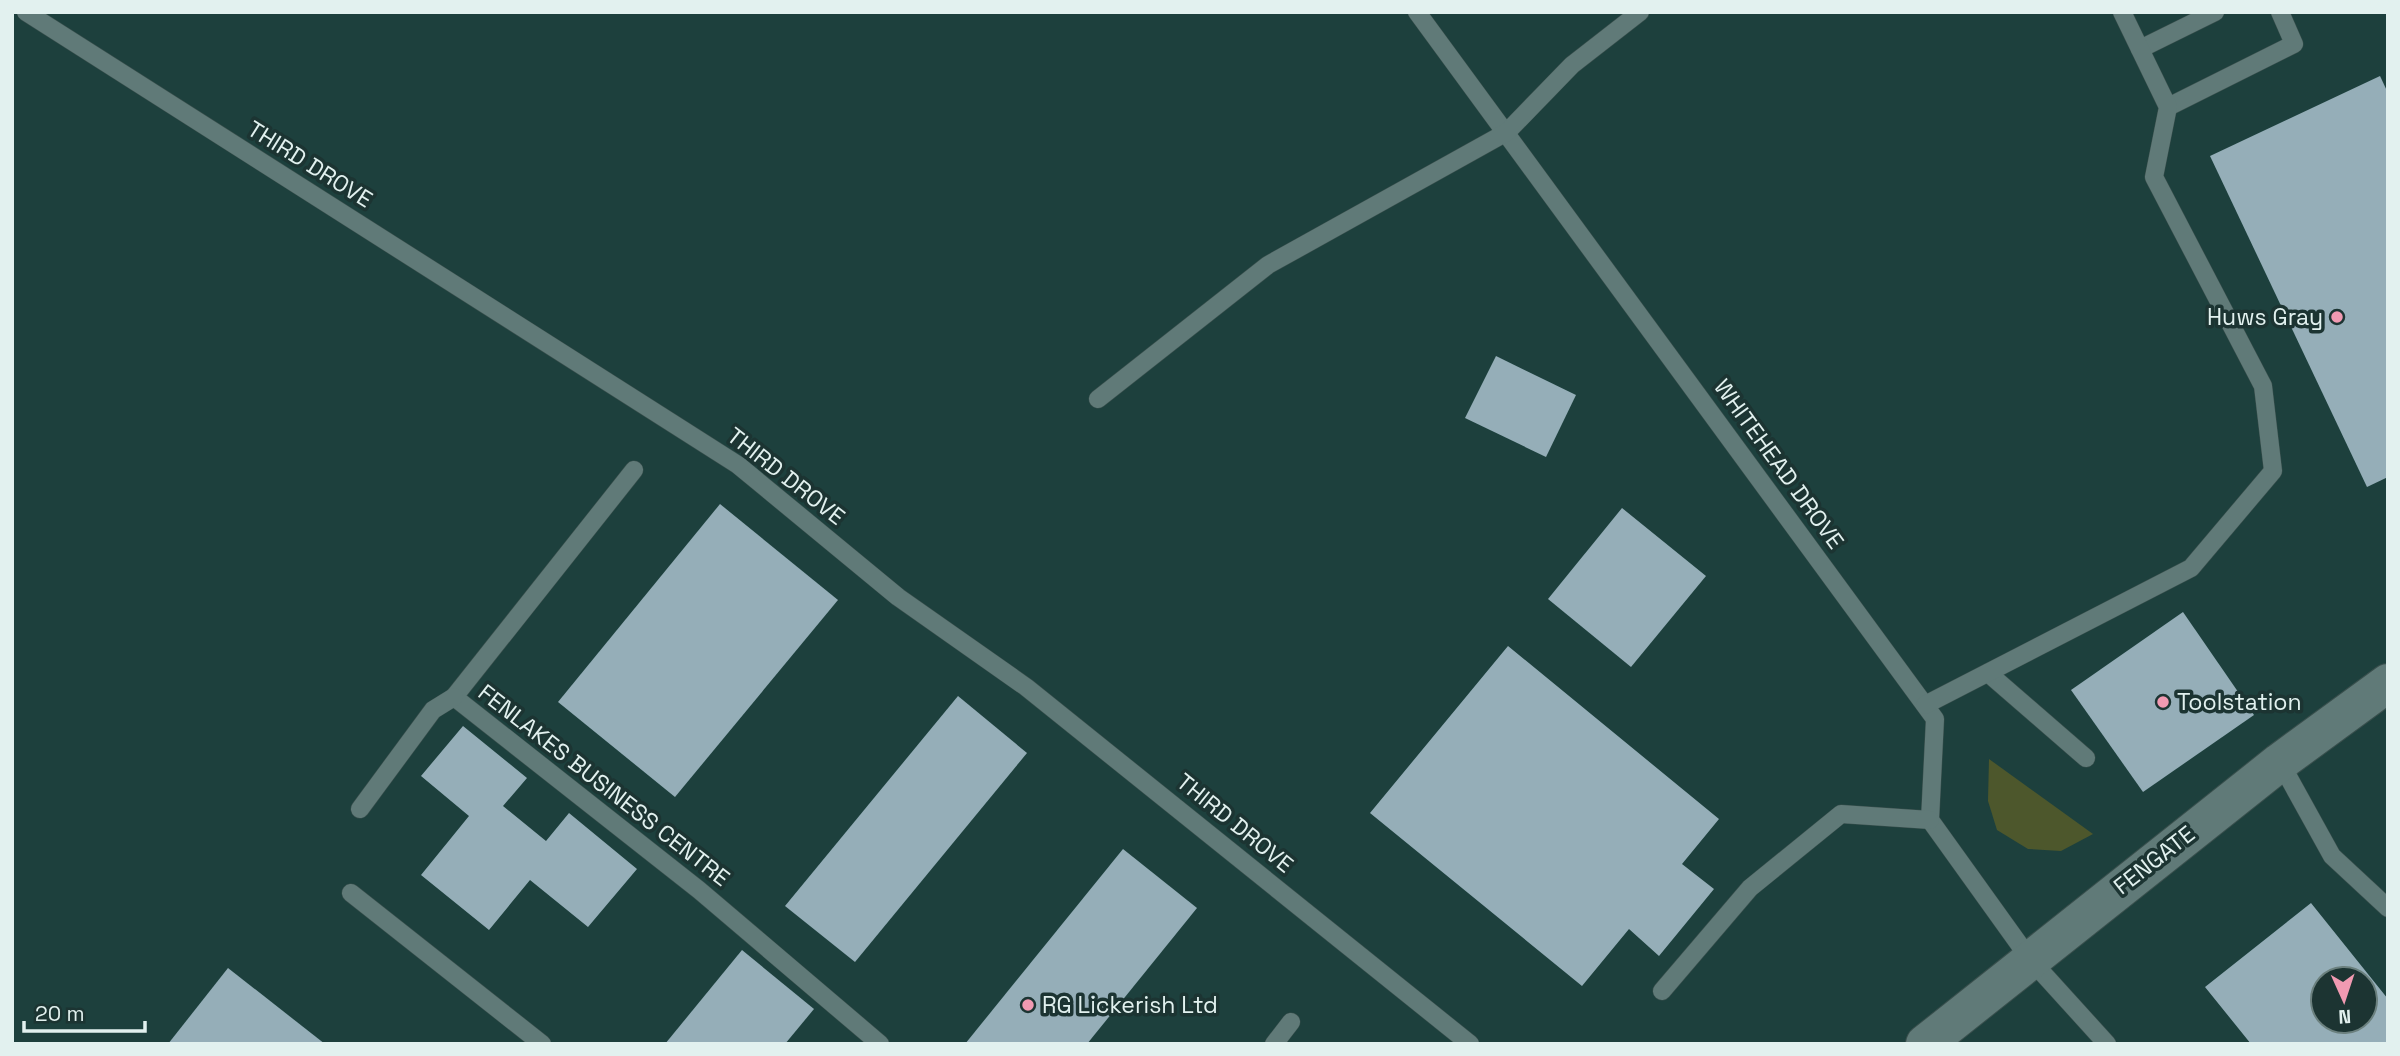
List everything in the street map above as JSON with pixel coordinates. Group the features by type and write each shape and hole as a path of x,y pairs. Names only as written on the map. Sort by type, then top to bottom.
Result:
{"street":[{"name":"FENGATE","path":"1941,1039 2029,958 2280,762 2388,683"}],"lane":[{"name":"THIRD DROVE","path":"26,12 738,465 898,597 1026,687 1470,1044"},
{"path":"1098,399 1268,265 1507,132 1572,65 1640,12"},
{"path":"1925,705 2191,568 2273,471 2263,386 2154,177 2168,107 2122,12"},
{"path":"2140,49 2214,12"},
{"path":"2168,107 2294,44 2280,12"},
{"name":"WHITEHEAD DROVE","path":"1427,14 1507,132 1935,719 1930,820"},
{"name":"FENLAKES BUSINESS CENTRE","path":"634,470 454,697 699,890 880,1044"},
{"path":"1987,673 2086,758"},
{"path":"360,808 433,710 454,697"},
{"path":"2280,762 2332,856 2388,908"},
{"path":"1662,991 1750,888 1841,814 1930,820 2029,958 2107,1044"},
{"path":"351,893 542,1044"},
{"path":"1274,1044 1291,1022"}],"shaded area":[{"path":"12,12 2388,12 2388,1044 12,1044"}],"green space":[{"path":"1989,759 2093,834 2061,851 2028,849 1997,830 1988,801"}],"building":[{"name":"Huws Gray","path":"2380,76 2388,93 2388,477 2367,487 2210,156"},
{"path":"1496,356 1576,395 1546,457 1465,418"},
{"path":"720,504 838,600 675,797 558,702"},
{"path":"1622,508 1706,576 1631,667 1548,599"},
{"name":"Toolstation","path":"2183,612 2254,715 2143,792 2071,690"},
{"path":"1508,646 1719,819 1682,864 1714,889 1659,956 1629,929 1582,986 1370,813"},
{"path":"958,696 1027,753 855,962 785,906"},
{"path":"463,726 527,778 503,806 546,841 569,813 637,869 588,927 530,880 489,930 421,875 469,816 421,776"},
{"path":"1123,849 1197,908 1087,1044 965,1044"},
{"path":"2311,903 2361,965 2309,965 2309,1035 2379,1035 2379,988 2388,999 2388,1044 2251,1044 2205,987"},
{"path":"742,950 814,1009 785,1044 665,1044"},
{"path":"228,968 325,1044 168,1044"}],"place":[{"name":"Huws Gray","path":"2337,317"},
{"name":"Toolstation","path":"2163,702"},
{"name":"RG Lickerish Ltd","path":"1028,1005"}]}
